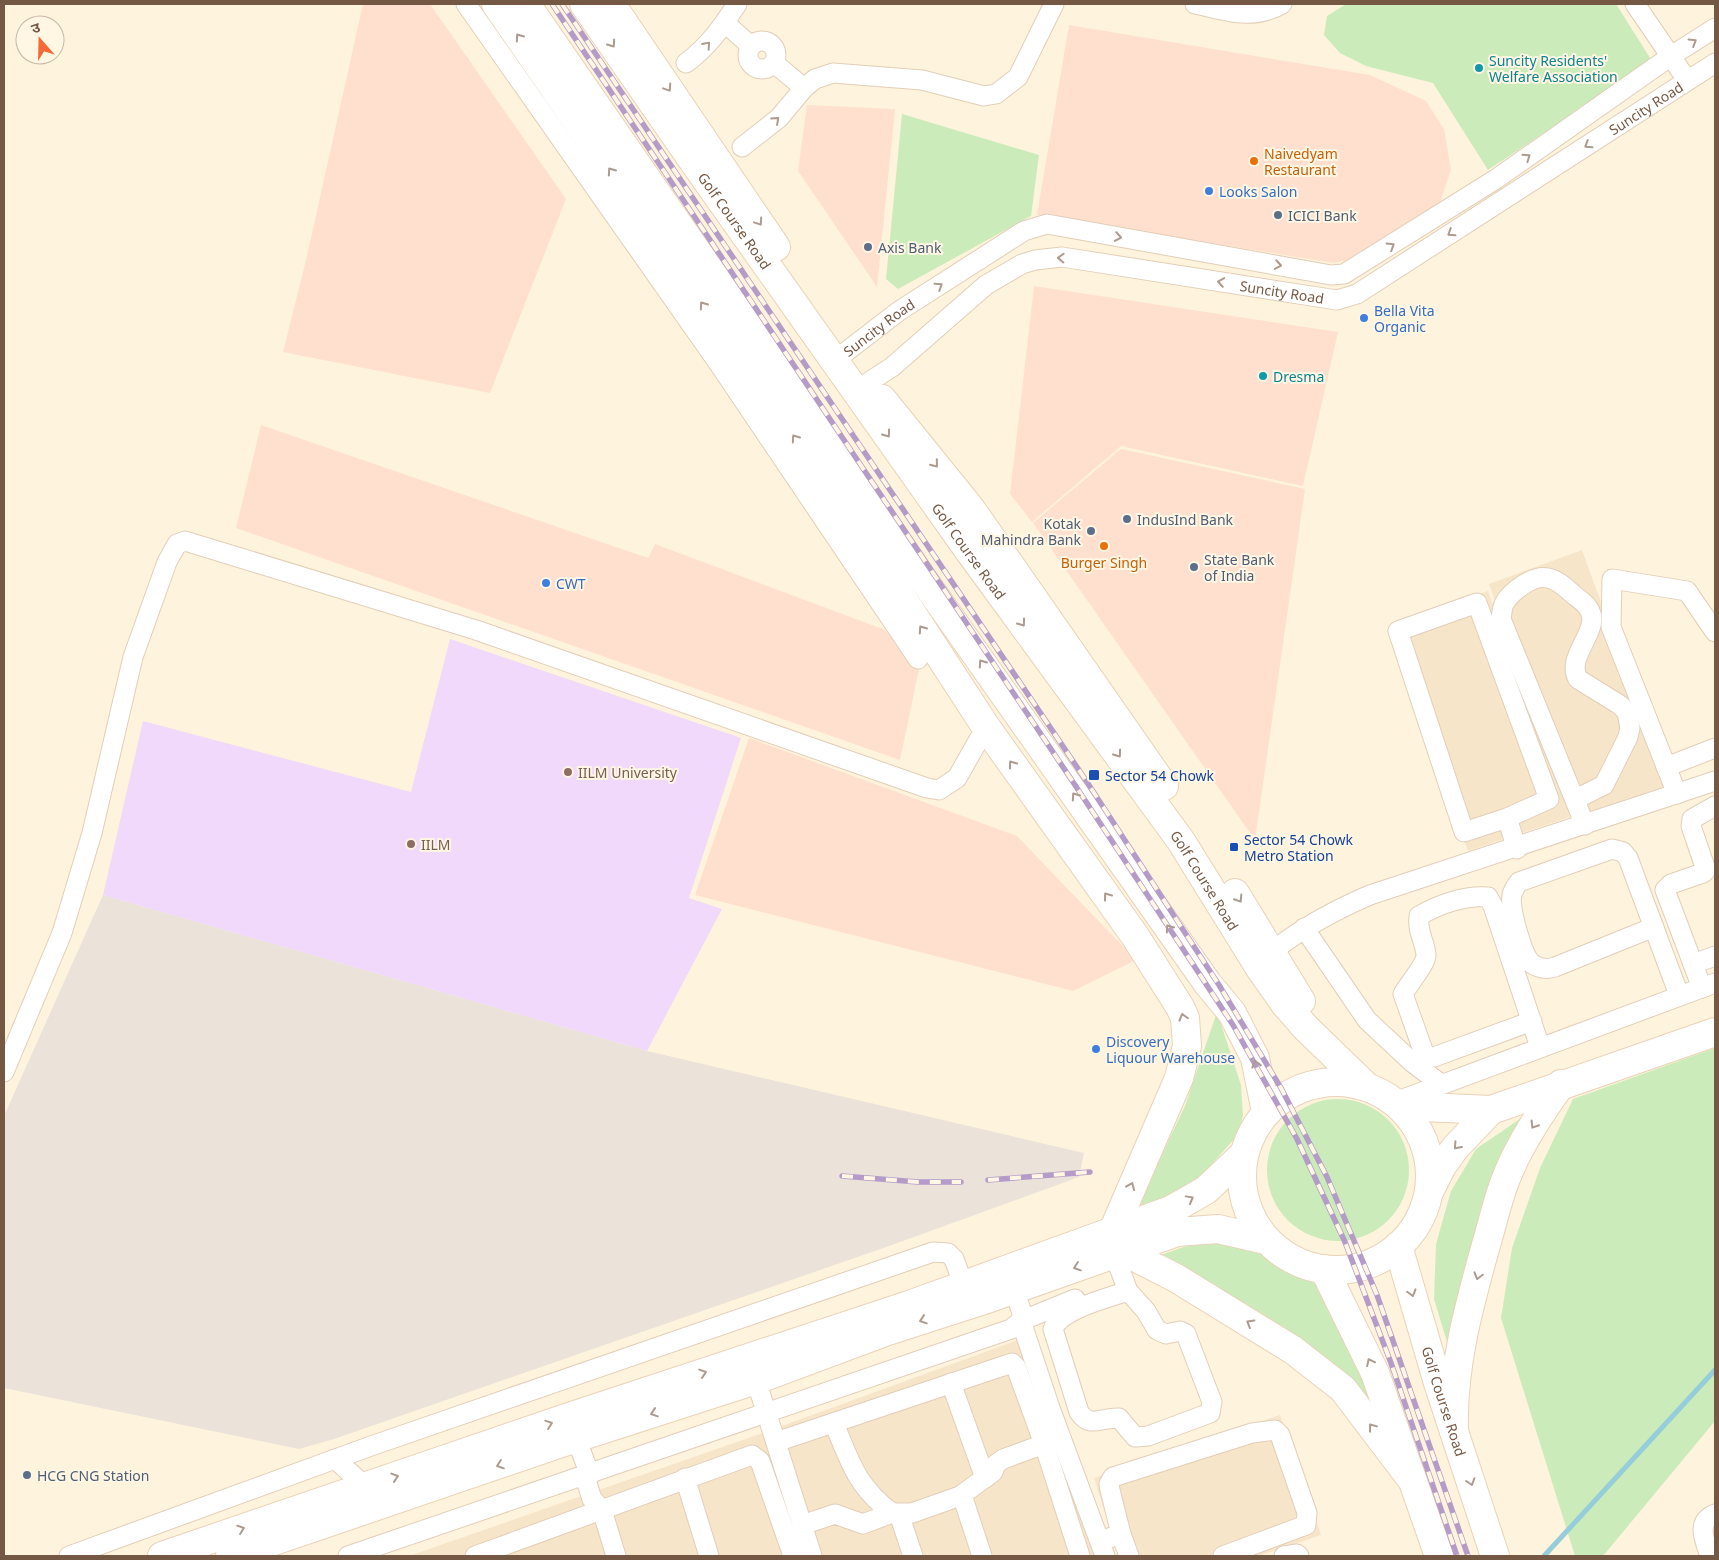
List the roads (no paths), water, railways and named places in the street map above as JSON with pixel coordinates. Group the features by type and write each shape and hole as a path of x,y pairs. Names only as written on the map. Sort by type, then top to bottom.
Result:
{"main road":[{"path":"496,4 814,465 986,727 1135,936 1184,1018 1187,1046 1179,1078 1117,1245"},
{"path":"526,4 862,489 1193,962 1232,1013 1255,1058 1266,1112"},
{"name":"Golf Course Road","path":"584,4 862,386 969,551 1181,841 1261,970 1306,1028 1367,1087"},
{"path":"611,4 840,357"},
{"path":"862,386 971,509 1194,830 1299,994 1306,1028"},
{"path":"814,465 862,489"},
{"path":"1163,980 1193,962"},
{"path":"1398,1104 1491,1110 1561,1084 1715,1032"},
{"path":"1428,1194 1430,1171 1426,1149 1418,1128 1398,1104 1367,1087 1340,1082 1313,1084 1288,1095 1266,1112 1252,1132 1243,1155 1241,1178 1244,1200 1252,1221 1266,1240 1292,1260 1324,1269 1350,1269 1376,1261 1398,1246 1417,1223 1428,1194 1442,1166 1455,1148 1491,1110"},
{"path":"1454,1431 1453,1396 1456,1376 1472,1298 1506,1176 1531,1128 1561,1084"},
{"path":"230,1556 576,1438 756,1380 888,1331 1014,1289 1117,1245 1206,1190 1243,1155"},
{"path":"162,1556 209,1549 366,1487 569,1417 964,1286 1117,1245 1178,1232 1218,1229 1266,1240"},
{"path":"1117,1245 1176,1278 1294,1350 1343,1389 1416,1492 1417,1531 1426,1556"},
{"name":"Golf Course Road","path":"1398,1246 1454,1431 1495,1556"},
{"path":"1324,1269 1375,1373 1438,1556"}],"street":[{"path":"466,4 719,364 918,659"},
{"path":"686,63 704,50 725,24 736,4"},
{"path":"742,148 779,118 804,88 815,79 833,73 922,80 984,96 996,94 1008,87 1018,77 1054,4"},
{"path":"1195,4 1255,14 1269,11 1282,4"},
{"path":"1636,4 1687,80"},
{"path":"725,24 751,46 759,41 769,42 776,49 774,63 804,88"},
{"path":"1671,56 1715,28"},
{"name":"Suncity Road","path":"840,357 899,311 1024,231 1047,224 1331,275 1350,271 1496,179 1671,56"},
{"name":"Suncity Road","path":"862,386 892,366 986,285 1008,272 1035,260 1062,257 1337,300 1357,294 1715,63"},
{"path":"4,1072 62,933 92,833 133,657 167,562 177,544 185,541 476,630 927,788 939,790 957,778 986,727"},
{"path":"1576,799 1604,785 1628,737 1629,718 1627,712 1620,705 1578,679 1575,674 1577,659 1592,620 1590,611 1564,586 1547,577 1540,578 1520,587 1512,594 1503,605 1501,619 1585,825"},
{"path":"1677,794 1611,627 1612,579 1687,591 1715,632"},
{"path":"1477,603 1549,798 1507,818 1464,832 1398,631 1477,603"},
{"path":"1666,767 1715,748"},
{"path":"1273,951 1304,928 1326,915 1370,895 1517,849 1715,782"},
{"path":"1398,1104 1441,1084 1708,985 1693,964 1665,890 1671,884 1703,873 1706,870 1691,826 1692,819 1715,806"},
{"path":"1507,818 1517,849"},
{"path":"1654,927 1550,969 1544,968 1531,963 1526,956 1511,909 1511,896 1519,882 1612,849 1623,852 1628,858 1654,927 1679,996"},
{"path":"1532,1021 1434,1057 1425,1056 1403,994 1424,963 1426,955 1418,928 1420,916 1430,910 1474,896 1488,897 1532,1021 1540,1046"},
{"path":"1304,928 1367,1020 1413,1063 1441,1084"},
{"path":"1693,964 1715,956"},
{"path":"1117,1245 1126,1286 1146,1311 1157,1330 1166,1334 1180,1331 1186,1334 1212,1402 1210,1413 1148,1436 1135,1437 1119,1418 1091,1422 1084,1420 1079,1412 1053,1329 1055,1323 1069,1313 1126,1286"},
{"path":"69,1556 336,1459 933,1252 948,1253 954,1259 964,1286"},
{"path":"348,1556 767,1414 1011,1329 1021,1321 1126,1286"},
{"path":"1014,1289 1022,1313 1021,1321 1050,1408 1102,1549 1121,1534"},
{"path":"776,1442 834,1424 1006,1363 1014,1364 1044,1444 1080,1556"},
{"path":"756,1380 812,1556"},
{"path":"951,1383 985,1478"},
{"path":"834,1424 859,1480 873,1499 895,1514 913,1556"},
{"path":"1129,1556 1121,1534 1110,1490 1109,1484 1113,1477 1252,1433 1275,1430 1280,1435 1307,1513 1306,1525 1223,1556"},
{"path":"576,1438 590,1475 592,1499 602,1510 616,1556"},
{"path":"802,1525 835,1514 862,1524 895,1514 912,1514 962,1495 985,1478 1002,1459 1044,1444"},
{"path":"475,1556 748,1456 758,1457 793,1556"},
{"path":"336,1459 366,1487"},
{"path":"685,1478 708,1556"},
{"path":"962,1495 982,1556"},
{"path":"1710,1556 1702,1529 1705,1521 1715,1514"},
{"path":"1284,1556 1297,1554 1299,1556"}],"waterway":[{"path":"1544,1556 1715,1370"}],"railway":[{"path":"552,4 1075,785 1233,1025 1297,1139 1345,1242 1391,1363 1457,1556"},
{"path":"562,4 1085,779 1219,985 1281,1088 1327,1177 1377,1295 1468,1556"},
{"path":"988,1180 1090,1172"},
{"path":"842,1176 918,1182 961,1182"}],"place":[{"name":"Suncity Residents' Welfare Association","path":"1479,68"},
{"name":"Naivedyam Restaurant","path":"1254,161"},
{"name":"Looks Salon","path":"1209,191"},
{"name":"ICICI Bank","path":"1278,215"},
{"name":"Axis Bank","path":"868,247"},
{"name":"Bella Vita Organic","path":"1364,318"},
{"name":"Dresma","path":"1263,376"},
{"name":"IndusInd Bank","path":"1127,519"},
{"name":"Kotak Mahindra Bank","path":"1091,531"},
{"name":"Burger Singh","path":"1104,546"},
{"name":"State Bank of India","path":"1194,567"},
{"name":"CWT","path":"546,583"},
{"name":"IILM University","path":"568,772"},
{"name":"Sector 54 Chowk","path":"1094,775"},
{"name":"IILM","path":"411,844"},
{"name":"Sector 54 Chowk Metro Station","path":"1234,847"},
{"name":"Discovery Liquour Warehouse","path":"1096,1049"},
{"name":"HCG CNG Station","path":"27,1475"}]}
